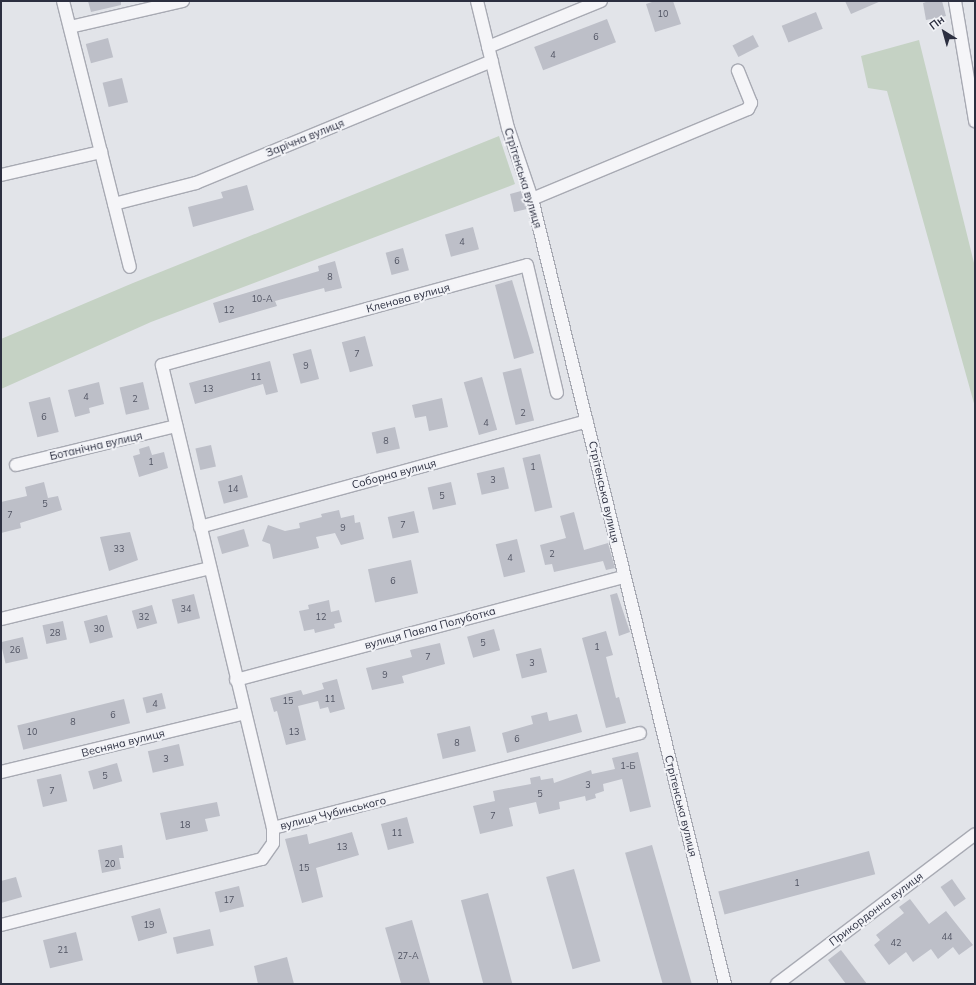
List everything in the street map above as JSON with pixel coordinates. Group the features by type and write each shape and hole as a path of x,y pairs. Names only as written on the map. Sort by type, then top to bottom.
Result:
{"street":[{"path":"63,1 130,267"},
{"path":"70,27 183,1"},
{"name":"Стрітенська вулиця","path":"476,1 508,128 532,199 725,984"},
{"path":"488,47 601,1"},
{"path":"955,1 975,121"},
{"name":"Зарічна вулиця","path":"114,204 196,183 492,62"},
{"path":"532,199 748,109 751,103 738,71"},
{"path":"1,175 101,152"},
{"name":"Кленова вулиця","path":"176,426 162,365 527,265 557,393"},
{"name":"Соборна вулиця","path":"200,527 587,421"},
{"path":"176,426 236,680 273,828"},
{"name":"Ботанічна вулиця","path":"16,465 176,426"},
{"path":"1,619 210,568"},
{"name":"вулиця Павла Полуботка","path":"236,680 624,577"},
{"name":"Весняна вулиця","path":"1,772 244,713"},
{"name":"вулиця Чубинського","path":"1,925 262,859 273,843 273,828 640,734"},
{"name":"Прикордонна вулиця","path":"777,984 975,834"}],"green space":[{"path":"919,40 975,267 975,407 887,91 868,88 861,56"},
{"path":"499,136 515,184 151,322 1,389 1,339 133,283"}],"building":[{"path":"88,1 121,1 121,5 91,12"},
{"path":"655,1 673,1 681,24 655,32 646,4"},
{"path":"845,1 881,1 851,14"},
{"path":"929,1 942,1 946,16 926,20 923,3"},
{"path":"816,12 823,29 788,43 782,26"},
{"path":"607,19 616,42 543,70 534,47"},
{"path":"753,35 759,47 738,57 733,45"},
{"path":"108,38 113,57 91,63 86,44"},
{"path":"122,78 128,102 109,107 103,83"},
{"path":"247,185 254,210 193,227 188,207 223,198 221,192"},
{"path":"521,191 527,209 514,212 510,194"},
{"path":"473,227 479,249 451,257 445,235"},
{"path":"403,248 409,270 392,275 386,253"},
{"path":"335,261 342,288 325,292 324,288 275,301 277,306 219,323 213,303 319,271 318,266"},
{"path":"512,280 534,353 514,359 495,285"},
{"path":"365,336 373,366 350,372 342,342"},
{"path":"311,349 319,379 301,384 293,354"},
{"path":"270,361 278,392 266,395 263,384 195,404 189,383"},
{"path":"521,368 534,420 516,425 503,373"},
{"path":"482,377 497,430 479,435 464,382"},
{"path":"99,382 104,404 89,408 90,413 75,417 68,390"},
{"path":"143,382 149,409 126,415 120,387"},
{"path":"50,397 59,432 37,437 29,402"},
{"path":"442,398 448,427 429,431 426,416 415,418 412,405"},
{"path":"395,427 400,448 377,454 372,432"},
{"path":"211,445 216,466 200,470 195,449"},
{"path":"149,446 152,455 164,452 168,468 139,477 133,456 140,454 139,449"},
{"path":"540,454 552,508 535,512 522,458"},
{"path":"504,467 509,488 482,495 477,473"},
{"path":"242,475 248,497 224,504 218,481"},
{"path":"44,482 48,498 58,496 62,510 20,523 21,528 1,533 1,502 27,496 25,487"},
{"path":"451,482 456,504 433,510 428,487"},
{"path":"339,510 341,518 354,515 355,523 360,522 364,539 341,545 335,533 316,537 319,548 273,559 270,544 262,541 268,525 285,531 300,528 299,523 322,517 321,514"},
{"path":"414,511 419,532 393,539 388,517"},
{"path":"574,512 584,550 608,543 615,568 606,570 603,561 554,572 552,564 545,565 540,545 566,538 560,516"},
{"path":"244,529 249,546 222,554 217,537"},
{"path":"130,532 138,560 109,571 100,537"},
{"path":"517,539 525,572 504,577 496,544"},
{"path":"411,560 418,593 375,602 368,569"},
{"path":"617,593 630,632 619,636 610,595"},
{"path":"194,594 200,618 178,624 172,600"},
{"path":"329,600 331,612 339,610 342,622 334,624 335,628 315,633 314,629 304,631 299,611 309,609 308,605"},
{"path":"152,605 157,623 137,629 132,611"},
{"path":"107,615 113,637 90,643 84,621"},
{"path":"63,621 67,640 46,644 42,625"},
{"path":"494,629 500,650 473,658 467,637"},
{"path":"606,631 613,655 606,657 616,698 619,697 626,723 606,728 582,638"},
{"path":"23,637 28,658 6,664 1,642"},
{"path":"440,643 445,664 402,676 404,683 372,690 366,668 412,657 410,650"},
{"path":"541,648 547,672 522,679 516,654"},
{"path":"337,679 345,709 330,713 328,707 320,709 318,701 298,706 306,740 286,745 277,711 274,712 270,698 301,690 303,695 324,689 322,683"},
{"path":"162,693 166,709 146,713 143,698"},
{"path":"124,699 130,723 23,750 17,726"},
{"path":"547,712 549,721 577,714 582,732 507,753 502,733 533,724 531,716"},
{"path":"470,726 476,751 443,759 437,734"},
{"path":"179,744 184,765 153,773 148,751"},
{"path":"638,752 651,807 630,812 622,779 603,784 604,791 595,794 596,798 586,801 585,796 559,802 560,809 539,814 536,802 509,808 513,826 480,834 473,806 495,801 493,791 531,784 530,778 540,776 541,780 553,778 554,783 591,770 592,774 615,769 612,758"},
{"path":"117,763 122,781 93,790 88,771"},
{"path":"61,774 67,801 43,807 37,780"},
{"path":"217,802 220,816 205,819 208,831 166,840 160,813"},
{"path":"407,817 414,843 388,850 381,824"},
{"path":"352,832 359,855 316,868 323,897 302,903 285,839 307,834 309,844"},
{"path":"122,845 124,858 119,858 121,869 102,873 98,850"},
{"path":"652,845 692,983 663,984 625,853"},
{"path":"869,851 875,874 725,915 718,891"},
{"path":"574,869 600,961 573,969 546,877"},
{"path":"16,877 22,897 1,903 1,881"},
{"path":"952,879 966,899 954,907 941,887"},
{"path":"239,886 244,906 220,912 215,892"},
{"path":"488,893 512,984 483,984 461,900"},
{"path":"910,899 929,924 946,911 973,945 959,955 953,947 938,959 931,949 913,962 906,952 889,965 874,945 880,940 876,935 904,913 899,907"},
{"path":"160,908 167,933 138,941 131,916"},
{"path":"412,920 430,983 401,984 385,928"},
{"path":"210,929 214,946 177,954 173,938"},
{"path":"76,932 83,960 50,968 43,940"},
{"path":"841,950 867,984 846,984 828,960"},
{"path":"287,957 294,984 258,984 254,966"}]}
